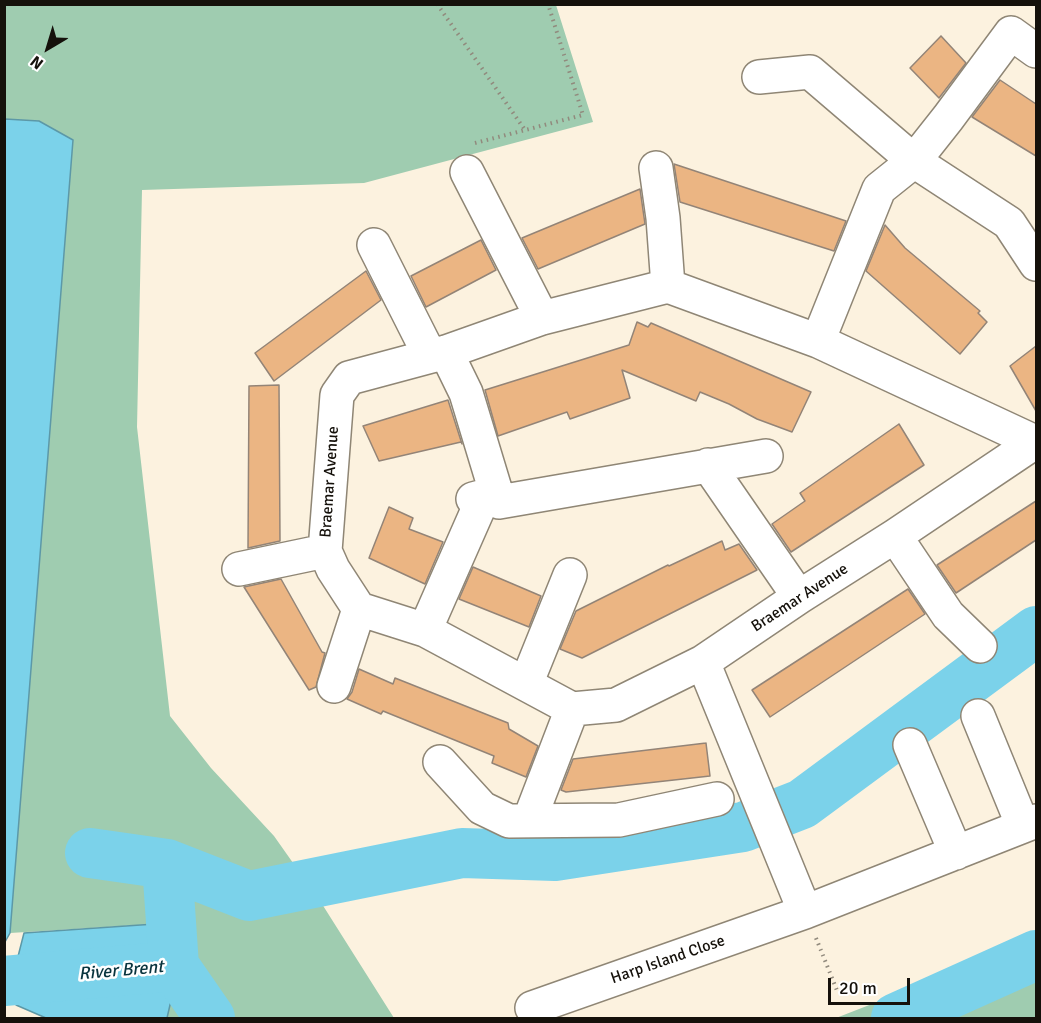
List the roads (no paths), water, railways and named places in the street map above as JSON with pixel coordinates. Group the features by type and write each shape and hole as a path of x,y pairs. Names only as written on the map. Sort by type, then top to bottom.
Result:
{"street":[{"path":"818,341 879,189 914,161 961,102 1024,42"},
{"path":"759,77 810,72 914,161 1008,223 1036,264"},
{"path":"656,168 663,218 668,286"},
{"path":"467,172 542,318"},
{"path":"374,244 438,354 466,393 485,499 425,630"},
{"name":"Braemar Avenue","path":"359,609 333,569 326,550 337,395 349,378 438,354 542,318 668,286 818,341 1036,442"},
{"name":"Braemar Avenue","path":"573,709 616,705 703,662 1036,442"},
{"path":"485,499 766,456"},
{"path":"708,465 799,597"},
{"path":"895,536 948,615 980,646"},
{"path":"239,570 326,550"},
{"path":"526,684 570,575"},
{"path":"334,686 359,609 425,630 573,709 530,821"},
{"path":"703,662 805,912"},
{"path":"978,716 1030,823"},
{"path":"910,745 956,853"},
{"path":"440,762 482,808 509,821 619,820 717,799"},
{"name":"Harp Island Close","path":"532,1008 805,912 1030,823"}],"water":[{"path":"5,119 39,121 73,140 10,933 5,942"},
{"path":"155,924 187,931 167,1018 46,1018 16,1005 12,980 24,933"}],"waterway":[{"path":"90,853 167,864 249,896 462,853 555,856 743,827 802,804 1036,631"},
{"path":"167,864 174,966"},
{"name":"River Brent","path":"896,1018 1036,955"},
{"name":"River Brent","path":"4,981 174,966 210,1018"}]}
